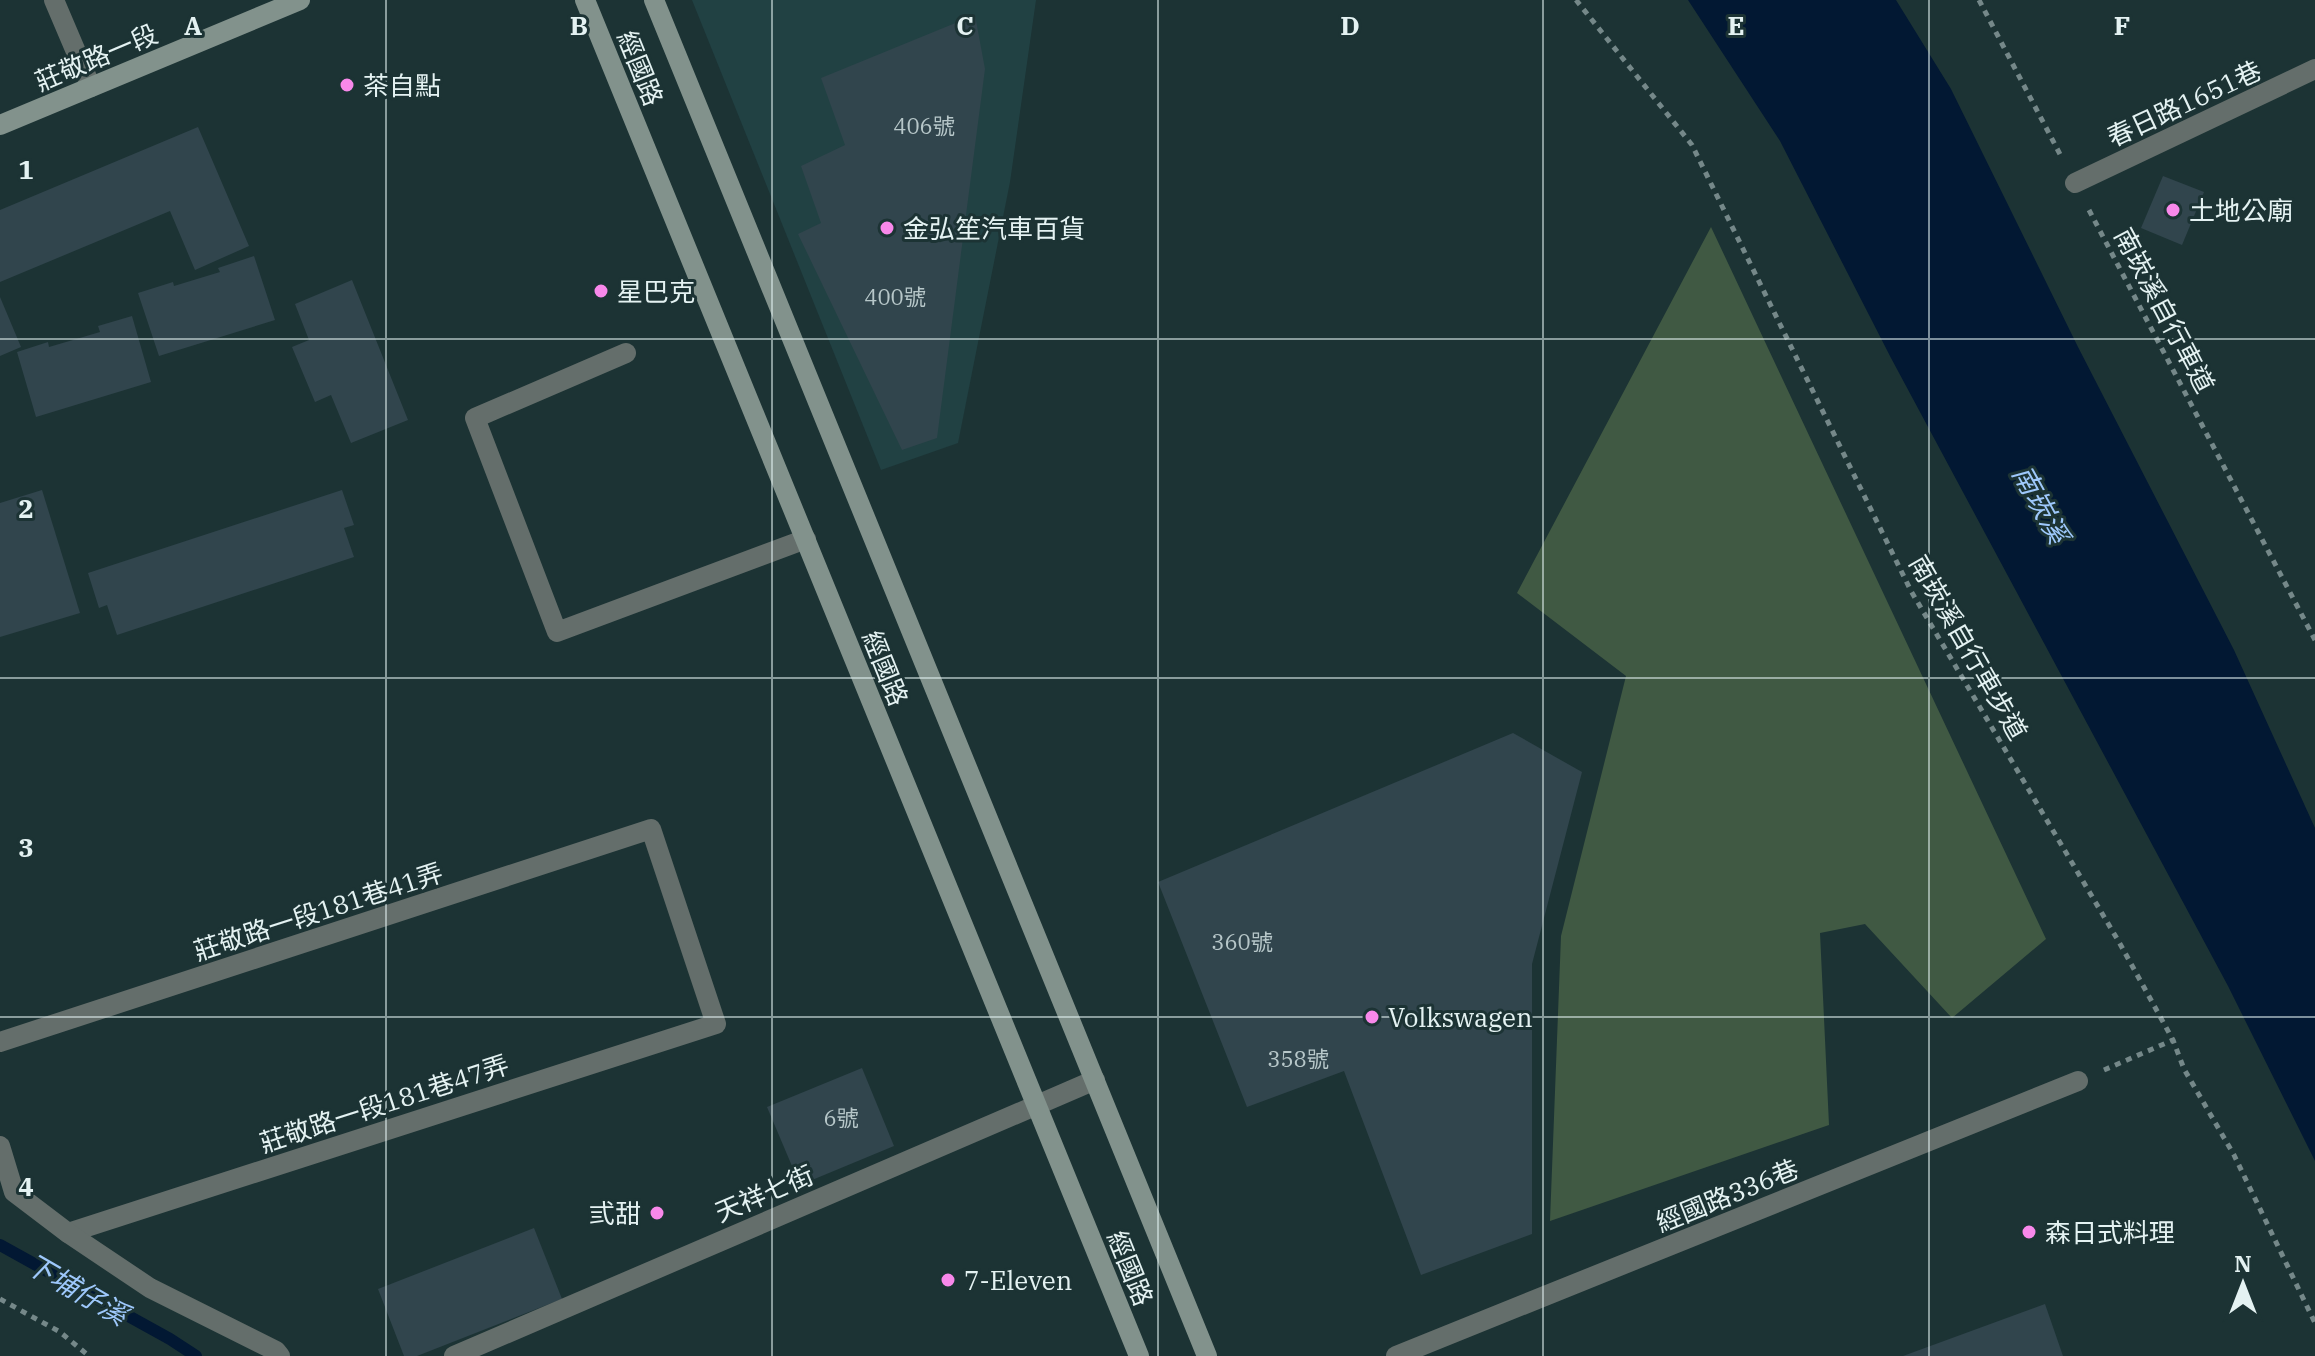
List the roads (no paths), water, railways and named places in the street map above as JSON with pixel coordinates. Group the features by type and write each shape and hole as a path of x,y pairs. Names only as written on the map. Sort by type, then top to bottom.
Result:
{"street":[{"path":"54,0 91,87"},
{"name":"莊敬路一段","path":"0,125 300,0"},
{"name":"經國路","path":"585,0 1139,1356"},
{"name":"經國路","path":"654,0 1207,1356"},
{"name":"春日路1651巷","path":"2075,183 2315,69"},
{"path":"626,353 475,418 557,632 806,539"},
{"name":"莊敬路一段181巷41弄","path":"0,1042 651,829 716,1024"},
{"name":"莊敬路一段181巷47弄","path":"68,1233 716,1024"},
{"name":"天祥七街","path":"454,1356 1095,1080"},
{"name":"經國路336巷","path":"1396,1356 2078,1081"},
{"path":"0,1146 14,1192 68,1233 150,1288 276,1351 280,1356"}],"water":[{"name":"南崁溪","path":"1688,0 1896,0 1951,89 2078,347 2234,650 2315,828 2315,1161 2228,986 1891,358 1780,141"}],"waterway":[{"name":"下埔仔溪","path":"0,1245 196,1356"}],"place":[{"name":"茶自點","path":"347,85"},
{"name":"土地公廟","path":"2173,210"},
{"name":"金弘笙汽車百貨","path":"887,228"},
{"name":"星巴克","path":"601,291"},
{"name":"Volkswagen","path":"1372,1017"},
{"name":"弎甜","path":"657,1213"},
{"name":"森日式料理","path":"2029,1232"},
{"name":"7-Eleven","path":"948,1280"}]}
